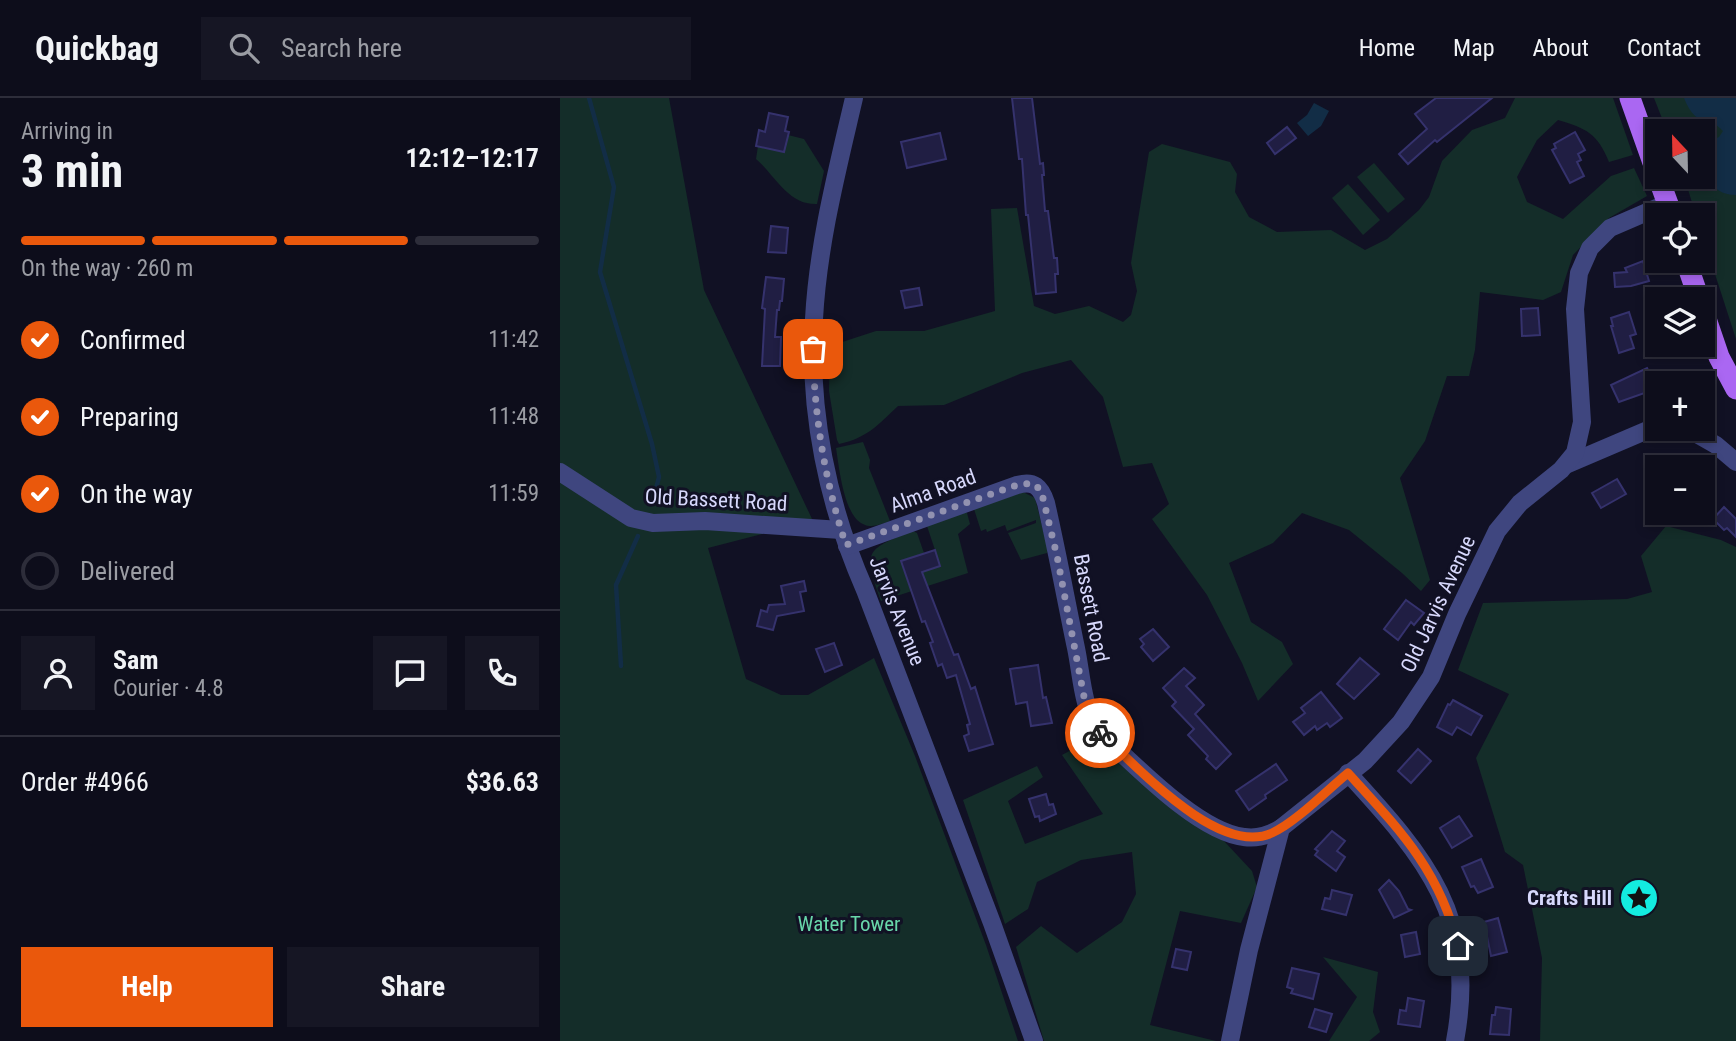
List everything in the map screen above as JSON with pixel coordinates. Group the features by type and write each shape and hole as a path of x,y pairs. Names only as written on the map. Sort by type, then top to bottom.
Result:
{"main road":[{"path":"1630,98 1645,139"},
{"path":"1715,345 1736,389"}],"street":[{"name":"Jarvis Avenue","path":"854,98 828,212 814,321 813,379 826,469 844,538 992,923 1034,1041"},
{"path":"1568,464 1575,453 1582,422 1575,309 1576,284 1581,267 1590,248 1609,228 1645,217"},
{"name":"Old Jarvis Avenue","path":"1281,828 1388,738 1422,693 1438,664 1479,566 1497,531 1534,490 1568,464 1645,431"},
{"path":"1709,441 1736,461"},
{"name":"Old Bassett Road","path":"560,472 631,518 653,523 705,521 844,538"},
{"name":"Alma Road","path":"844,538 1017,485 1029,482 1035,485"},
{"name":"Bassett Road","path":"1035,485 1041,490 1046,503 1086,707 1099,732 1165,792 1213,826 1233,835 1252,837 1269,834 1281,828"},
{"path":"1348,773 1415,850 1432,876 1447,910 1458,946 1461,975 1455,1041"},
{"path":"1230,1041 1249,950 1281,828"}],"green space":[{"name":"Water Tower","path":"560,98 669,98 704,290 813,521 708,548 746,679 781,695 808,695 874,658 915,756 986,945 1018,1041 560,1041"},
{"path":"1515,98 1613,98 1633,155 1609,162 1590,134 1558,120 1537,140 1517,177 1527,202 1563,219 1611,176 1634,168 1647,196 1609,218 1573,255 1561,292 1543,300 1480,292 1475,350 1469,376 1447,376 1425,441 1400,478 1430,580 1421,591 1349,530 1302,513 1273,543 1229,563 1251,622 1282,642 1293,664 1258,701 1207,595 1152,519 1169,504 1152,463 1123,467 1103,397 1071,360 1022,373 944,405 898,406 865,434 839,444 829,391 830,346 876,331 924,331 995,311 991,209 1017,208 1034,306 1055,314 1089,306 1123,322 1131,315 1137,291 1131,263 1149,152 1162,144 1230,162 1237,174 1235,192 1249,217 1277,232 1331,230 1365,250 1387,239 1419,210 1429,197 1442,161 1472,130 1505,118"},
{"path":"1654,98 1736,98 1736,339 1715,273 1715,203 1692,203 1688,189 1715,189 1715,119 1662,119"},
{"path":"788,135 804,139 824,171 817,204 798,200 756,159 758,146 784,152"},
{"path":"1374,163 1405,199 1388,213 1357,177"},
{"path":"1348,184 1380,220 1363,235 1332,198"},
{"path":"863,442 870,460 869,468 890,521 880,525 866,525 857,519 847,501 841,478 836,448"},
{"path":"1023,492 1035,498 1048,550 1047,553 1021,560 1008,533 1036,523 1036,520 1007,531 1005,525 987,532 986,529 981,531 974,509"},
{"path":"967,513 970,524 958,534 968,573 881,601 870,562 876,549 913,531 917,533 924,553 901,561 909,586 924,581 922,572 940,565 927,526"},
{"path":"1666,526 1721,540 1736,547 1736,1041 1540,1041 1542,958 1523,865 1505,852 1476,758 1509,694 1458,670 1483,603 1627,599 1652,592 1641,556"},
{"path":"1091,739 1155,792 1224,841 1252,871 1257,887 1241,923 1180,911 1150,1025 1216,1041 1044,1041 1016,947 1041,926 1077,953 1122,922 1136,894 1132,852 1081,860 1037,882 1028,909 1005,924 963,800 1037,766 1043,777 1008,801 1025,844 1103,814 1062,755"},
{"path":"1323,957 1378,972 1373,1012 1380,1032 1369,1041 1329,1041 1357,997"}],"water":[{"path":"1684,98 1736,98 1736,195 1715,188 1715,139 1723,131 1715,124 1715,119 1698,118"},
{"path":"1314,103 1329,111 1321,126 1308,136 1297,123 1307,115"}],"building":[{"path":"1012,98 1032,98 1040,164 1043,163 1045,211 1048,211 1054,258 1057,258 1056,292 1036,294 1022,159 1019,159"},
{"path":"1436,98 1492,98 1437,142 1435,140 1408,164 1399,154 1427,129 1415,114"},
{"path":"769,113 788,117 785,131 789,132 784,152 756,146 759,130 765,132"},
{"path":"1287,127 1296,138 1275,154 1267,143"},
{"path":"1575,132 1585,150 1578,154 1581,160 1577,162 1584,176 1570,183 1552,150 1556,148 1554,144"},
{"path":"940,133 946,159 907,168 901,142"},
{"path":"771,226 788,228 786,253 768,252"},
{"path":"1643,261 1649,281 1615,287 1614,273 1627,272 1625,268"},
{"path":"766,277 784,279 782,301 777,310 775,337 781,337 780,366 762,366 765,309 762,308"},
{"path":"919,288 922,305 905,308 901,291"},
{"path":"1538,308 1540,335 1522,336 1521,309"},
{"path":"1629,312 1636,334 1630,336 1634,348 1619,353 1611,318"},
{"path":"1647,368 1648,371 1645,371 1645,393 1619,402 1611,385"},
{"path":"1617,479 1626,494 1601,508 1592,493"},
{"path":"1724,507 1736,519 1736,537 1727,528 1724,530 1715,521 1715,517"},
{"path":"935,550 940,566 922,572 954,655 958,654 971,689 975,687 993,744 969,751 964,736 969,734 967,725 970,724 956,675 947,678 942,664 938,666 930,643 933,642 925,621 922,622 901,561"},
{"path":"804,581 806,591 800,592 804,611 777,616 773,630 757,626 761,610 767,612 769,605 785,604 781,586"},
{"path":"1406,600 1424,613 1414,625 1411,622 1398,640 1384,629"},
{"path":"1153,629 1169,647 1153,661 1141,647 1144,644 1140,639"},
{"path":"834,643 842,665 825,672 816,649"},
{"path":"1360,658 1379,674 1354,699 1337,684"},
{"path":"1038,665 1043,698 1046,697 1052,723 1031,726 1027,702 1016,704 1010,669"},
{"path":"1184,668 1195,678 1186,686 1204,705 1195,714 1231,754 1216,769 1188,735 1194,729 1172,706 1176,702 1163,688"},
{"path":"1321,692 1342,718 1330,727 1327,723 1317,730 1315,726 1304,735 1293,722 1305,713 1301,708"},
{"path":"1453,700 1482,716 1471,735 1457,727 1452,735 1437,727 1448,704"},
{"path":"1418,749 1431,761 1411,783 1398,771"},
{"path":"1276,764 1287,780 1249,810 1236,791"},
{"path":"1046,794 1049,805 1053,804 1056,814 1040,821 1039,816 1035,817 1029,799"},
{"path":"1459,816 1472,836 1452,848 1440,828"},
{"path":"1332,831 1345,841 1337,851 1345,857 1336,871 1315,855 1318,851 1315,849"},
{"path":"1481,859 1493,887 1478,893 1474,886 1471,887 1462,867"},
{"path":"1389,880 1411,910 1394,918 1379,890"},
{"path":"1332,890 1352,895 1346,915 1322,909 1325,898 1330,899"},
{"path":"1498,918 1507,952 1491,956 1484,922"},
{"path":"1416,932 1420,954 1405,957 1401,935"},
{"path":"1176,949 1191,952 1187,970 1172,967"},
{"path":"1292,968 1319,974 1313,999 1291,993 1293,989 1287,987"},
{"path":"1408,998 1424,1001 1420,1027 1398,1024 1400,1010 1406,1011"},
{"path":"1496,1007 1511,1009 1509,1035 1490,1034 1492,1015 1495,1015"},
{"path":"1315,1009 1332,1014 1326,1032 1309,1027"}],"waterway":[{"path":"589,98 614,187 600,272 652,444 659,477 652,504"},
{"path":"621,666 616,585 638,536"}],"way so far":[{"path":"813,349 813,379 822,453 846,545 1017,485 1029,482 1039,487 1046,503 1086,707 1100,733"}],"place":[{"name":"Crafts Hill","path":"1639,898"}],"route":[{"path":"1100,733 1191,812 1213,826 1243,837 1269,834 1281,828 1348,773 1420,856 1442,898 1458,946"}]}
